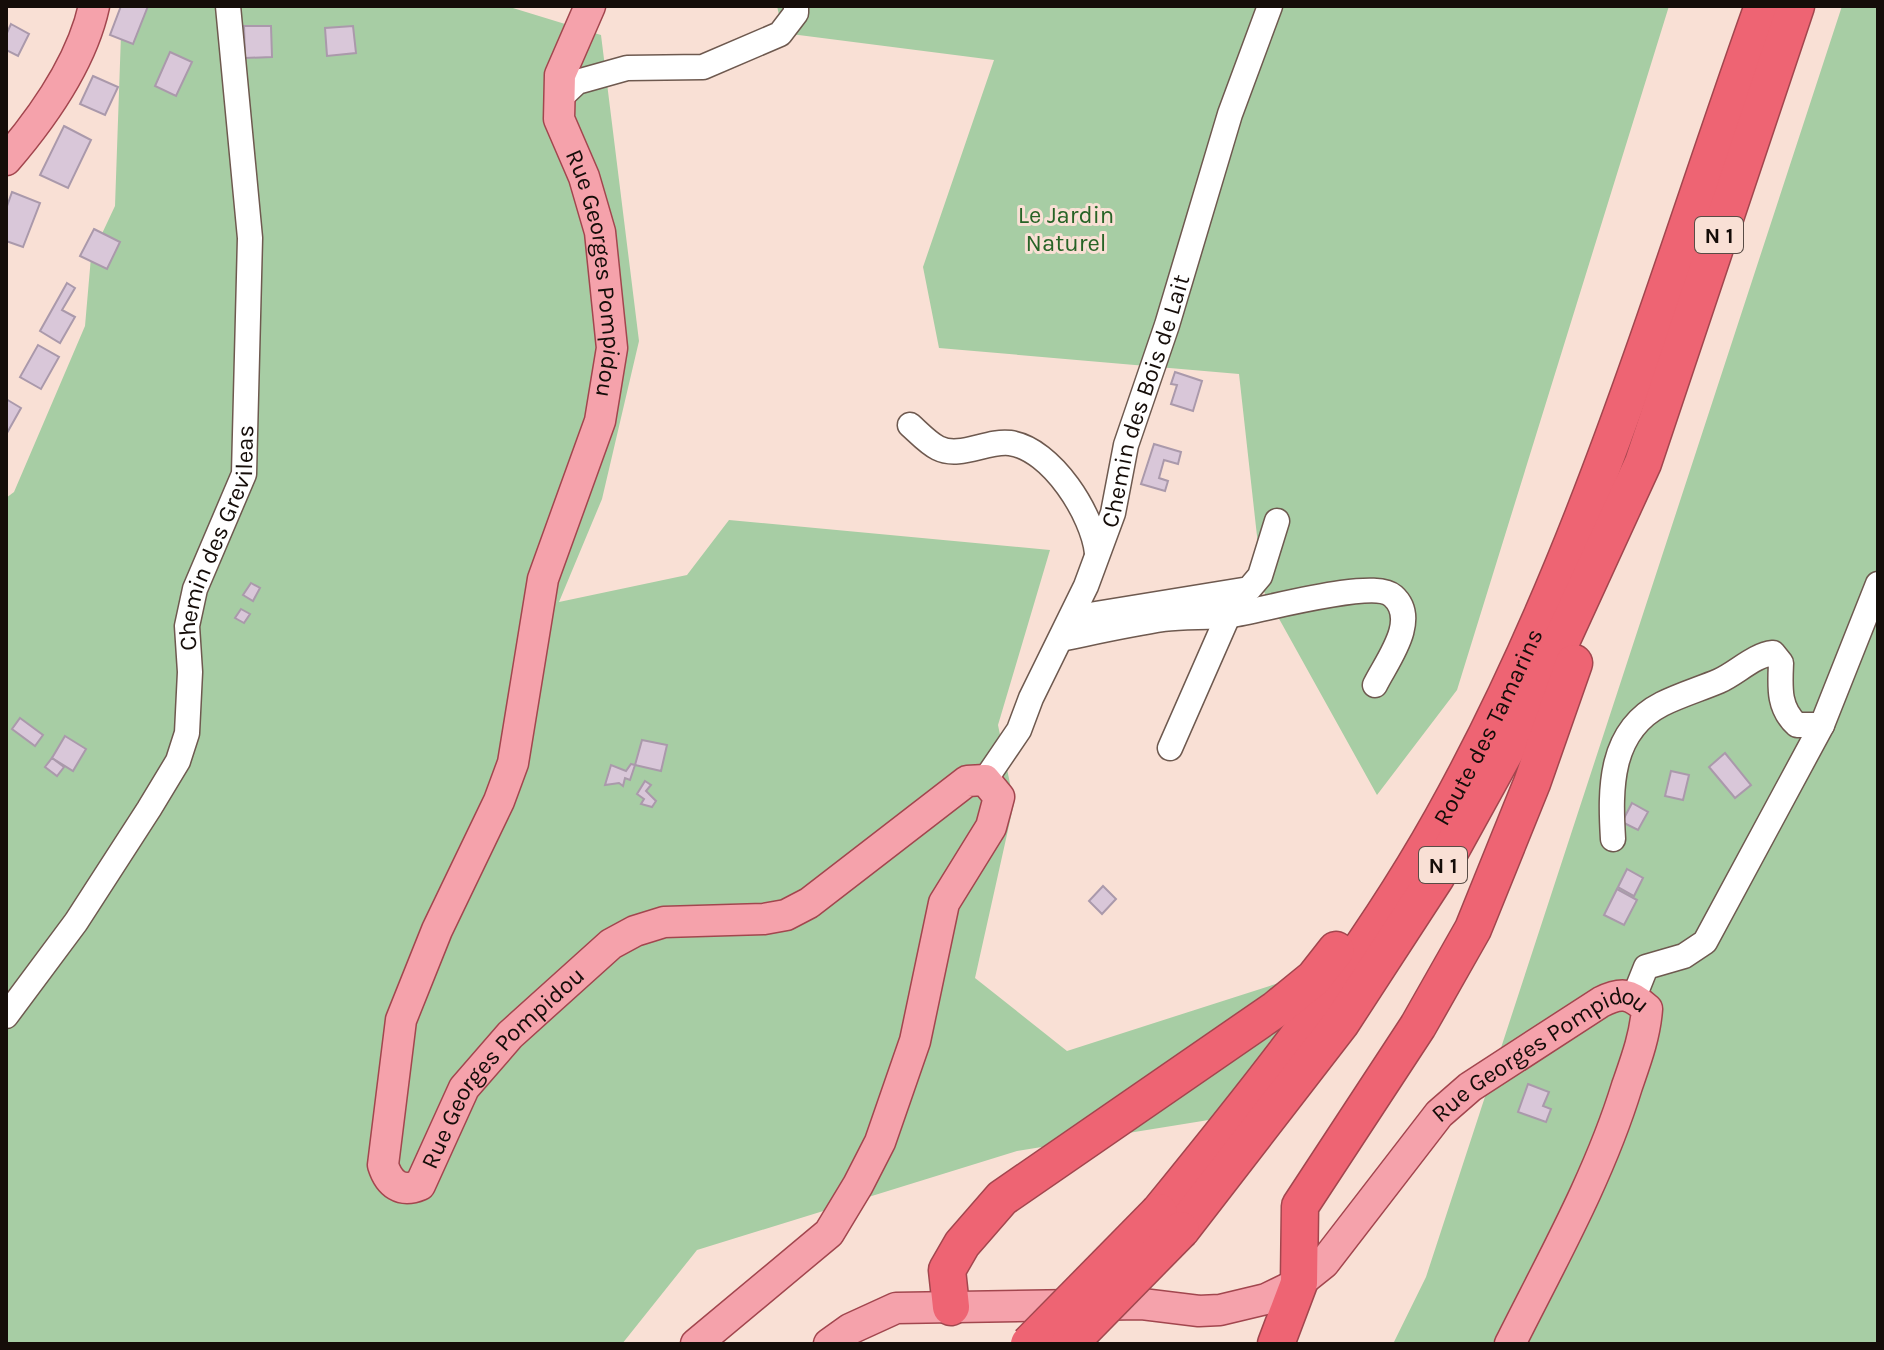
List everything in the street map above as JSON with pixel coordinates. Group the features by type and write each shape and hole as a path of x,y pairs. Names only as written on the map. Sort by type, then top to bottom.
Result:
{"highway":[{"name":"Route des Tamarins","path":"1029,1344 1170,1221 1330,992 1441,820 1491,724 1584,520 1763,6"},
{"name":"Route des Tamarins","path":"1069,1344 1170,1221 1341,1023 1436,877 1537,694 1643,463 1796,6"},
{"path":"1276,1344 1298,1273 1300,1206 1418,1026 1473,929 1532,783 1643,463"},
{"path":"951,1307 947,1270 962,1244 1002,1198 1276,1009 1314,978 1491,724"}],"main road":[{"path":"6,160 46,107 89,29 94,6"},
{"name":"Rue Georges Pompidou","path":"590,6 560,75 559,119 584,177 600,232 612,348 600,421 543,579 513,763 499,801 437,930 401,1020 383,1165 386,1175 400,1188 408,1190 420,1185 464,1088 510,1035 611,944 635,931 664,922 786,915 809,903 967,781 985,780"},
{"path":"696,1344 829,1233 880,1142 915,1041 944,903 998,811 996,789 985,780"},
{"name":"Rue Georges Pompidou","path":"829,1344 850,1329 896,1308 1142,1304 1298,1273 1358,1216 1439,1114 1470,1087 1601,1002 1619,994 1634,997 1647,1009 1645,1031 1616,1121 1587,1192 1510,1344"},
{"name":"Rue Georges Pompidou","path":"852,1344 908,1317 951,1307"}],"street":[{"name":"Chemin des Grevileas","path":"6,1016 76,922 178,761 187,733 190,672 187,626 195,589 244,474 250,238 228,6"},
{"path":"559,99 577,82 627,68 703,67 780,34 796,13 796,6"},
{"name":"Chemin des Bois de Lait","path":"985,780 1019,730 1098,555 1113,513 1126,445 1167,325 1230,114 1270,6"},
{"path":"910,425 939,449 952,452 992,443 1013,443 1040,456 1077,500 1095,529 1098,555"},
{"path":"1066,628 1249,589 1260,576 1277,521"},
{"path":"1634,997 1646,967 1684,956 1705,942 1822,725 1878,584"},
{"path":"1066,628 1228,616 1358,591 1385,591 1395,598 1403,619 1402,632 1375,685"},
{"path":"1170,748 1228,616"},
{"path":"1613,839 1612,773 1620,748 1638,723 1659,705 1738,673 1764,654 1773,653 1781,663 1780,683 1787,716 1797,725 1822,725"}],"green space":[{"path":"122,6 506,6 601,35 639,341 602,499 559,602 687,575 729,520 1050,550 998,725 1014,803 975,978 1067,1051 1313,972 1295,1106 1017,1151 697,1250 622,1344 6,1344 6,498 14,492 85,326 91,257 115,206"},
{"name":"Le Jardin Naturel","path":"777,6 1669,6 1457,690 1377,795 1263,590 1239,374 939,348 923,267 994,60 783,33"},
{"path":"1842,6 1878,6 1878,1344 1393,1344 1426,1277"}],"building":[{"path":"121,6 148,6 133,44 110,35"},
{"path":"11,24 29,34 18,56 6,50 6,35"},
{"path":"244,26 271,26 272,57 245,58"},
{"path":"353,26 356,53 327,56 325,28"},
{"path":"170,52 192,62 176,96 155,86"},
{"path":"93,76 118,87 105,115 80,104"},
{"path":"64,126 91,140 68,188 40,175"},
{"path":"12,192 40,203 23,247 6,241 6,209"},
{"path":"94,229 120,242 107,269 80,256"},
{"path":"67,283 75,288 62,310 75,317 60,343 40,331"},
{"path":"38,345 59,357 41,389 20,377"},
{"path":"1175,372 1202,381 1193,411 1171,404 1177,385 1171,384"},
{"path":"6,399 21,408 7,433 6,433"},
{"path":"1154,444 1181,452 1178,464 1164,460 1159,478 1168,481 1165,491 1141,484"},
{"path":"251,583 260,588 253,601 243,595"},
{"path":"241,609 250,614 244,623 235,618"},
{"path":"20,718 43,735 35,746 12,729"},
{"path":"65,736 86,749 73,771 52,758"},
{"path":"642,740 667,745 661,771 635,765"},
{"path":"1725,753 1751,785 1735,798 1709,767"},
{"path":"52,758 64,767 57,776 45,767"},
{"path":"631,764 635,765 630,780 625,778 623,786 619,783 605,785 611,765 626,771"},
{"path":"1671,771 1689,775 1683,800 1665,796"},
{"path":"645,781 651,785 646,791 656,801 652,807 641,804 644,799 637,794"},
{"path":"1632,803 1648,812 1638,830 1622,822"},
{"path":"1627,869 1643,878 1634,896 1618,887"},
{"path":"1103,886 1116,899 1102,914 1089,901"},
{"path":"1617,889 1637,900 1624,925 1604,915"},
{"path":"1528,1084 1549,1092 1543,1106 1551,1109 1546,1122 1518,1112"}]}
